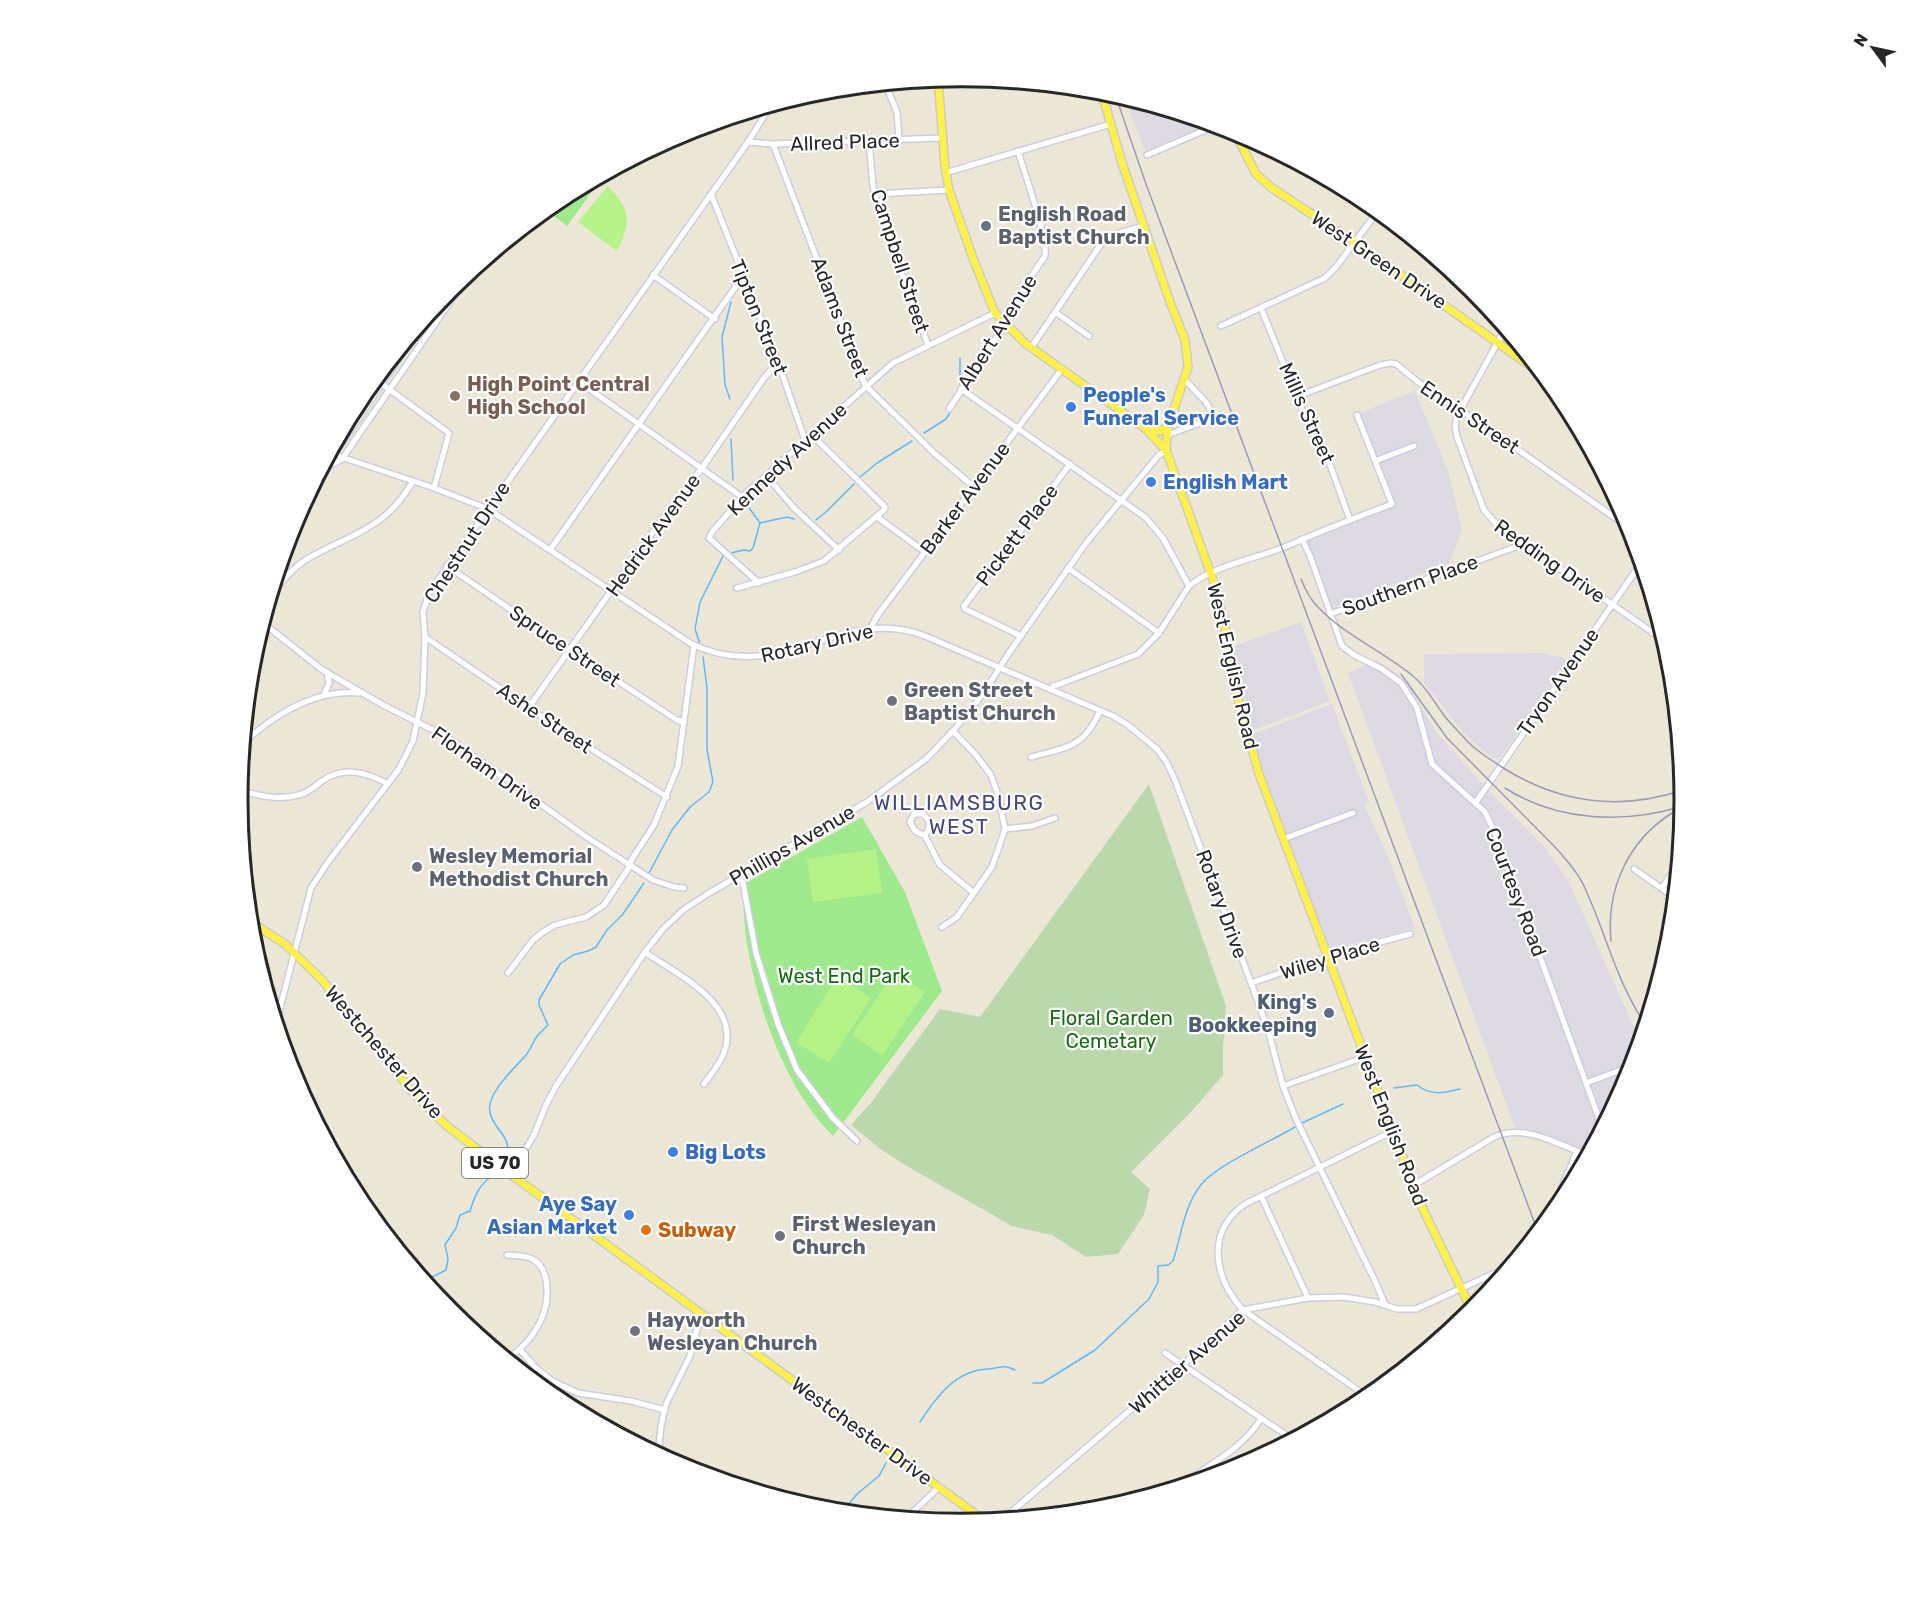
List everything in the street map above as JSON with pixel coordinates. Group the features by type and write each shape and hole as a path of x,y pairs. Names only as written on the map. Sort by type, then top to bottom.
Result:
{"main road":[{"name":"West English Road","path":"939,88 945,173 949,190 995,313 1031,348 1144,428 1166,450 1212,574 1226,627 1238,699 1249,744 1414,1185 1467,1302"},
{"path":"1105,102 1144,226 1185,340 1188,367 1168,431 1166,450"},
{"name":"West Green Drive","path":"1241,145 1256,174 1262,180 1521,359"},
{"path":"1144,428 1168,431"},
{"name":"Westchester Drive","path":"259,928 285,944 322,980 416,1095 447,1126 973,1512"}],"street":[{"path":"888,91 897,112 898,140"},
{"name":"Chestnut Drive","path":"279,1010 308,898 316,878 388,784 407,755 418,721 425,674 423,619 429,593 748,142 765,114"},
{"path":"945,173 1111,124"},
{"path":"1147,155 1204,130"},
{"name":"Allred Place","path":"748,142 772,144 942,138"},
{"name":"Campbell Street","path":"869,141 875,194 883,224 928,345"},
{"name":"Adams Street","path":"772,144 866,386 926,445 974,487"},
{"name":"Albert Avenue","path":"949,409 1005,324 1012,305 1045,256 1046,248 1018,151"},
{"path":"875,194 949,190"},
{"name":"Tipton Street","path":"711,194 778,362 805,440"},
{"path":"1221,326 1325,278 1336,267 1372,218"},
{"path":"1031,348 1103,241 1110,236 1144,226"},
{"path":"653,275 715,319"},
{"path":"550,550 715,319 743,276"},
{"path":"332,465 342,459 447,306"},
{"name":"Millis Street","path":"1261,308 1307,422 1328,459 1350,520"},
{"path":"1055,312 1089,336"},
{"name":"Kennedy Avenue","path":"759,583 710,540 709,536 742,497 892,363 995,313"},
{"name":"Redding Drive","path":"1501,335 1457,416 1455,431 1484,510 1492,521 1653,633"},
{"name":"Hedrick Avenue","path":"529,707 657,526 778,362"},
{"name":"Ennis Street","path":"1298,396 1391,363 1400,367 1418,382 1615,518"},
{"name":"Barker Avenue","path":"870,629 877,616 1062,369"},
{"path":"1168,431 1211,419 1212,415 1206,402 1185,380"},
{"path":"578,381 742,497"},
{"path":"382,385 449,434 434,488"},
{"path":"962,389 973,399 1122,500 1155,527 1190,586"},
{"path":"1051,690 1053,686 1138,654 1159,633 1190,586 1196,581 1222,568 1284,547 1392,504 1357,415"},
{"path":"737,588 816,565 839,550 884,510 885,507 811,434"},
{"path":"1375,461 1414,446"},
{"name":"Phillips Avenue","path":"510,1174 534,1135 556,1086 645,952 663,929 683,910 707,894 867,802 926,759 953,731 999,669 1068,568 1158,456 1166,450"},
{"name":"Rotary Drive","path":"336,456 434,488 488,509 694,645 722,655 750,658 765,656 796,650 838,636 870,629 899,628 1100,711 1136,730 1166,761 1194,828 1251,983 1268,1030 1283,1086 1296,1119 1385,1305"},
{"name":"Pickett Place","path":"1021,636 965,609 964,606 1070,464"},
{"path":"766,475 793,507 839,550"},
{"path":"282,582 307,560 366,530 384,518 400,502 413,481"},
{"path":"877,517 925,552"},
{"name":"Courtesy Road","path":"1302,539 1342,646 1393,676 1408,693 1417,708 1432,764 1485,812 1495,832 1599,1118"},
{"name":"Southern Place","path":"1330,614 1524,544"},
{"name":"Spruce Street","path":"447,566 570,650 669,715 684,722"},
{"path":"1068,568 1159,633"},
{"name":"Tryon Avenue","path":"1476,802 1636,570"},
{"name":"Florham Drive","path":"269,628 296,651 361,693 447,737 630,865 663,885 684,888"},
{"name":"Ashe Street","path":"425,637 667,797"},
{"path":"508,973 532,940 543,932 586,917 604,904 654,825 678,766 694,645"},
{"path":"324,695 329,683 327,672"},
{"path":"251,737 289,710 324,695 361,693"},
{"path":"1031,757 1069,746 1081,740 1089,732 1100,711"},
{"path":"942,927 957,916 992,867 1005,829 999,798 991,775 953,731"},
{"path":"248,792 296,796 312,790 328,778 346,772 367,774 388,784"},
{"path":"1283,839 1353,813"},
{"path":"1005,829 1032,826 1055,818"},
{"path":"925,836 940,865 974,893"},
{"path":"1634,869 1667,892"},
{"path":"738,876 743,883 756,953 778,1024 797,1070 833,1118 857,1141"},
{"path":"1662,888 1669,879"},
{"name":"Wiley Place","path":"1251,983 1328,956 1410,934"},
{"path":"645,952 704,992 716,1004 723,1016 727,1030 725,1052 704,1084"},
{"path":"1283,1086 1365,1057"},
{"path":"1586,1083 1620,1070"},
{"path":"1360,1391 1243,1310 1232,1296 1223,1278 1218,1257 1218,1242 1230,1216 1245,1204 1393,1131"},
{"path":"1414,1185 1494,1137 1507,1132 1527,1133 1580,1152"},
{"path":"1568,1172 1577,1151"},
{"path":"1261,1196 1308,1298"},
{"path":"507,1255 527,1257 535,1261 545,1274 548,1296 542,1319 520,1350 513,1355"},
{"name":"Whittier Avenue","path":"1013,1510 1183,1365 1243,1310 1308,1298 1344,1297 1403,1310 1416,1309 1493,1274"},
{"path":"659,1445 664,1410 690,1356 701,1314"},
{"path":"520,1350 552,1381 578,1393 631,1401 664,1410"},
{"path":"1166,1353 1285,1434"},
{"path":"1205,1470 1236,1449 1261,1419"},
{"path":"914,1511 939,1487"}],"shaded area":[{"path":"1128,107 1199,128 1145,151"},
{"path":"1415,391 1448,471 1462,530 1449,564 1332,608 1305,540 1393,506 1357,414"},
{"path":"1301,622 1330,701 1248,732 1234,646"},
{"path":"1541,653 1568,659 1499,760 1487,754 1464,733 1424,683 1424,654"},
{"path":"1377,660 1399,675 1413,693 1436,732 1543,845 1569,882 1635,1031 1619,1073 1582,1149 1522,1128 1515,1128 1348,673"},
{"path":"1332,704 1369,802 1364,805 1388,856 1415,928 1330,950 1248,736"}],"green space":[{"path":"608,186 625,209 625,232 617,251 578,222"},
{"path":"593,190 593,190 567,226 552,215"},
{"name":"Floral Garden Cemetary","path":"1149,784 1226,1006 1223,1075 1191,1112 1131,1172 1150,1189 1144,1215 1118,1254 1086,1257 1052,1235 1012,1226 905,1165 879,1148 851,1125 870,1104 940,1009 980,1017"},
{"name":"West End Park","path":"862,817 905,892 942,991 833,1136 802,1096 777,1049 759,999 753,974 745,927 742,890 746,883"},
{"path":"876,849 882,893 813,902 807,859"},
{"path":"895,971 925,992 882,1056 852,1035"},
{"path":"838,976 871,998 829,1063 796,1042"}],"waterway":[{"path":"730,399 725,385 722,337 731,302"},
{"path":"960,358 960,384"},
{"path":"924,433 946,419 960,397"},
{"path":"731,439 733,480"},
{"path":"859,478 877,463 912,441"},
{"path":"816,520 854,484"},
{"path":"731,553 750,551 753,548 760,523 747,505"},
{"path":"760,523 787,517 794,519"},
{"path":"700,644 695,629 700,602 723,556"},
{"path":"649,873 672,830 690,807 709,792 713,782 707,749 707,688 703,657"},
{"path":"507,1158 507,1144 492,1119 490,1105 502,1081 526,1055 536,1037 548,1025 539,1000 560,964 573,955 596,947 644,883"},
{"path":"1394,1088 1417,1085 1427,1091 1438,1093 1460,1089"},
{"path":"1302,1123 1343,1104"},
{"path":"1033,1383 1042,1383 1095,1350 1149,1299 1158,1282 1158,1266 1168,1265 1173,1261 1190,1203 1207,1178 1230,1162 1295,1127"},
{"path":"431,1277 446,1270 448,1259 445,1245 456,1228 460,1215 470,1211 478,1191 493,1175"},
{"path":"920,1422 948,1386 966,1374 1002,1367 1015,1370"},
{"path":"849,1504 879,1476 886,1463"}],"railway":[{"path":"1119,105 1147,187 1534,1222"},
{"path":"1301,579 1312,600 1327,616 1418,680 1446,718 1472,746 1505,769 1547,790 1591,800 1613,802 1660,797 1674,793"},
{"path":"1401,674 1447,738 1555,847 1577,874 1591,901 1618,973 1640,1016"},
{"path":"1505,788 1547,808 1592,816 1638,816 1674,809"},
{"path":"1611,941 1612,903 1623,868 1643,837 1672,813"}],"place":[{"name":"English Road Baptist Church","path":"986,226"},
{"name":"High Point Central High School","path":"455,396"},
{"name":"People's Funeral Service","path":"1071,407"},
{"name":"English Mart","path":"1151,482"},
{"name":"Green Street Baptist Church","path":"892,701"},
{"name":"Wesley Memorial Methodist Church","path":"417,867"},
{"name":"King's Bookkeeping","path":"1329,1013"},
{"name":"Big Lots","path":"673,1152"},
{"name":"Aye Say Asian Market","path":"629,1215"},
{"name":"Subway","path":"646,1230"},
{"name":"First Wesleyan Church","path":"780,1236"},
{"name":"Hayworth Wesleyan Church","path":"635,1331"}],"district":[{"name":"WILLIAMSBURG WEST","path":"959,815"}]}
